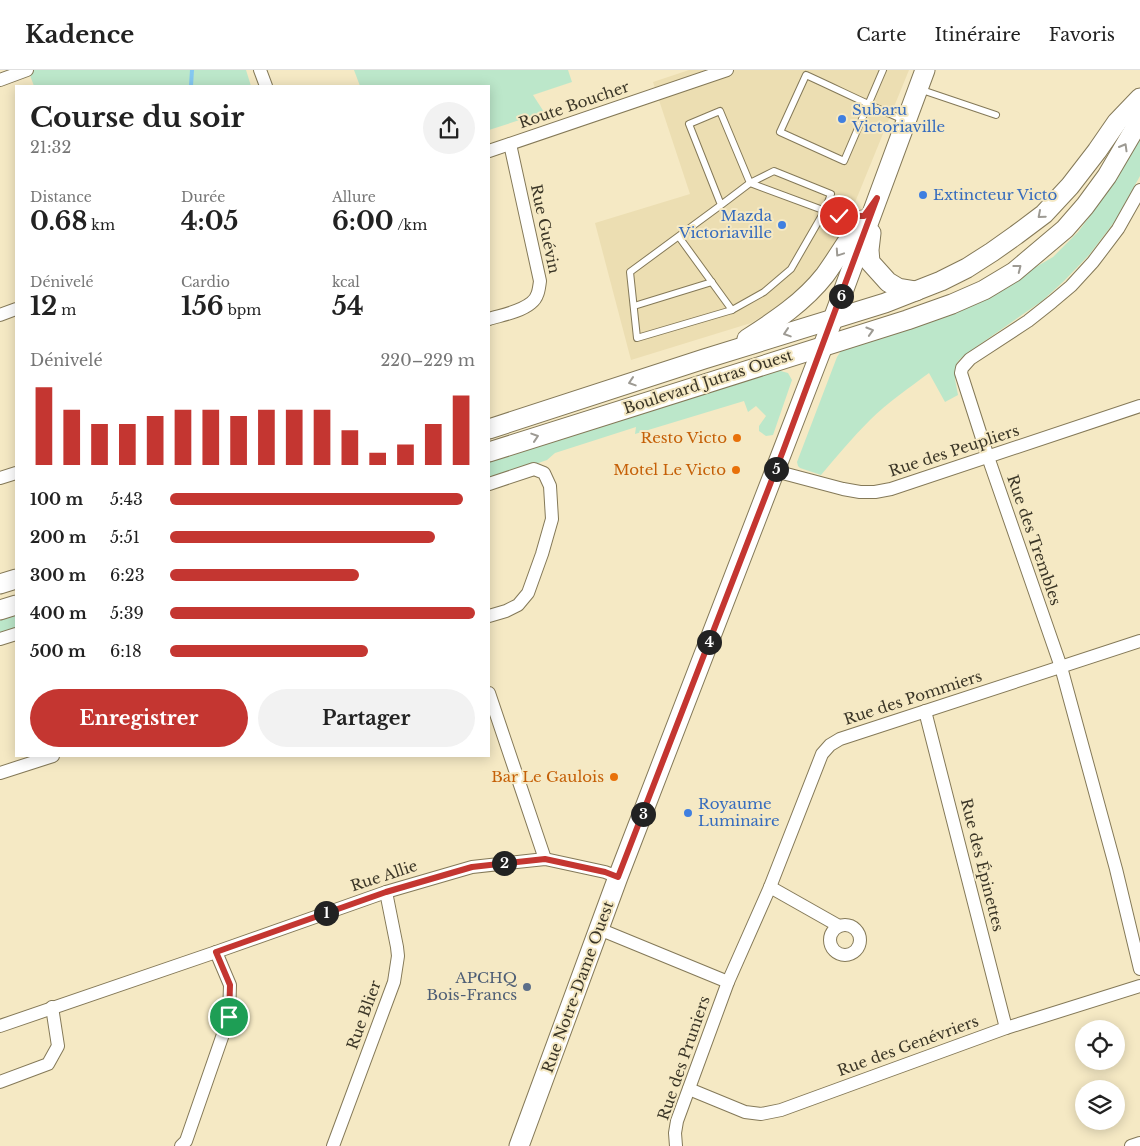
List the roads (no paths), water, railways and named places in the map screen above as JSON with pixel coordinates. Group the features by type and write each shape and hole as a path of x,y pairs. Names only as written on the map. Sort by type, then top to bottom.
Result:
{"main road":[{"name":"Rue Notre-Dame Ouest","path":"519,1146 618,877 823,346 924,70"},
{"name":"Boulevard Jutras Ouest","path":"490,429 726,352 885,303 941,281 967,268 1044,214 1070,186 1098,151 1117,122 1140,98"},
{"name":"Boulevard Jutras Ouest","path":"490,452 907,320 984,290 1014,272 1065,229 1107,176 1134,130 1140,114"},
{"path":"877,198 869,250 870,262 888,282 898,288 916,291"},
{"path":"726,352 798,303 824,275 877,198"},
{"path":"0,584 15,579"},
{"path":"0,610 15,604"}],"street":[{"path":"0,80 27,70"},
{"path":"260,70 266,85"},
{"name":"Route Boucher","path":"490,151 726,70"},
{"name":"Rue Guévin","path":"490,319 532,303 539,292 540,281 510,144"},
{"name":"Rue des Trembles","path":"1140,190 1118,229 1093,262 1071,286 1028,321 970,359 962,368 961,373 1061,667 1116,869 1140,969"},
{"path":"0,315 15,309"},
{"name":"Rue des Peupliers","path":"775,472 843,489 875,492 891,489 1140,406"},
{"path":"490,484 534,469 544,473 550,486 552,519 528,593 518,605 490,616"},
{"path":"0,478 15,473"},
{"path":"0,639 15,634"},
{"name":"Rue des Pommiers","path":"728,982 770,887 822,754 830,745 840,738 1140,641"},
{"path":"490,696 545,859"},
{"name":"Rue des Épinettes","path":"925,711 1006,1028"},
{"path":"0,773 50,757"},
{"name":"Rue Allie","path":"0,1026 386,892 472,867 545,859 605,872 618,877"},
{"path":"770,887 839,926"},
{"name":"Rue Blier","path":"333,1146 394,982 398,956 386,892"},
{"path":"599,929 728,982"},
{"path":"181,1146 186,1141 229,1017 230,985 216,952"},
{"name":"Rue des Pruniers","path":"676,1146 675,1133 677,1121 728,982"},
{"name":"Rue des Genévriers","path":"689,1089 745,1112 761,1114 781,1110 1006,1028 1140,986"},
{"path":"0,1082 48,1064 58,1046 52,1007"},
{"path":"1132,1146 1140,1143"}],"lane":[{"path":"883,70 869,104 844,162 780,132 806,75 869,104 906,120"},
{"path":"918,89 996,115"},
{"path":"721,205 689,124 720,111 750,183 839,216 864,216"},
{"path":"774,171 831,194 825,210 791,269 764,292 732,310 637,338 630,272 750,183 774,171"},
{"path":"678,237 732,310"},
{"path":"634,306 712,282"}],"waterway":[{"path":"191,85 192,70"}],"place":[{"name":"Subaru Victoriaville","path":"842,119"},
{"name":"Extincteur Victo","path":"923,195"},
{"name":"Mazda Victoriaville","path":"782,225"},
{"name":"Resto Victo","path":"737,438"},
{"name":"Motel Le Victo","path":"736,470"},
{"name":"Bar Le Gaulois","path":"614,777"},
{"name":"Royaume Luminaire","path":"688,813"},
{"name":"APCHQ Bois-Francs","path":"527,987"}]}
